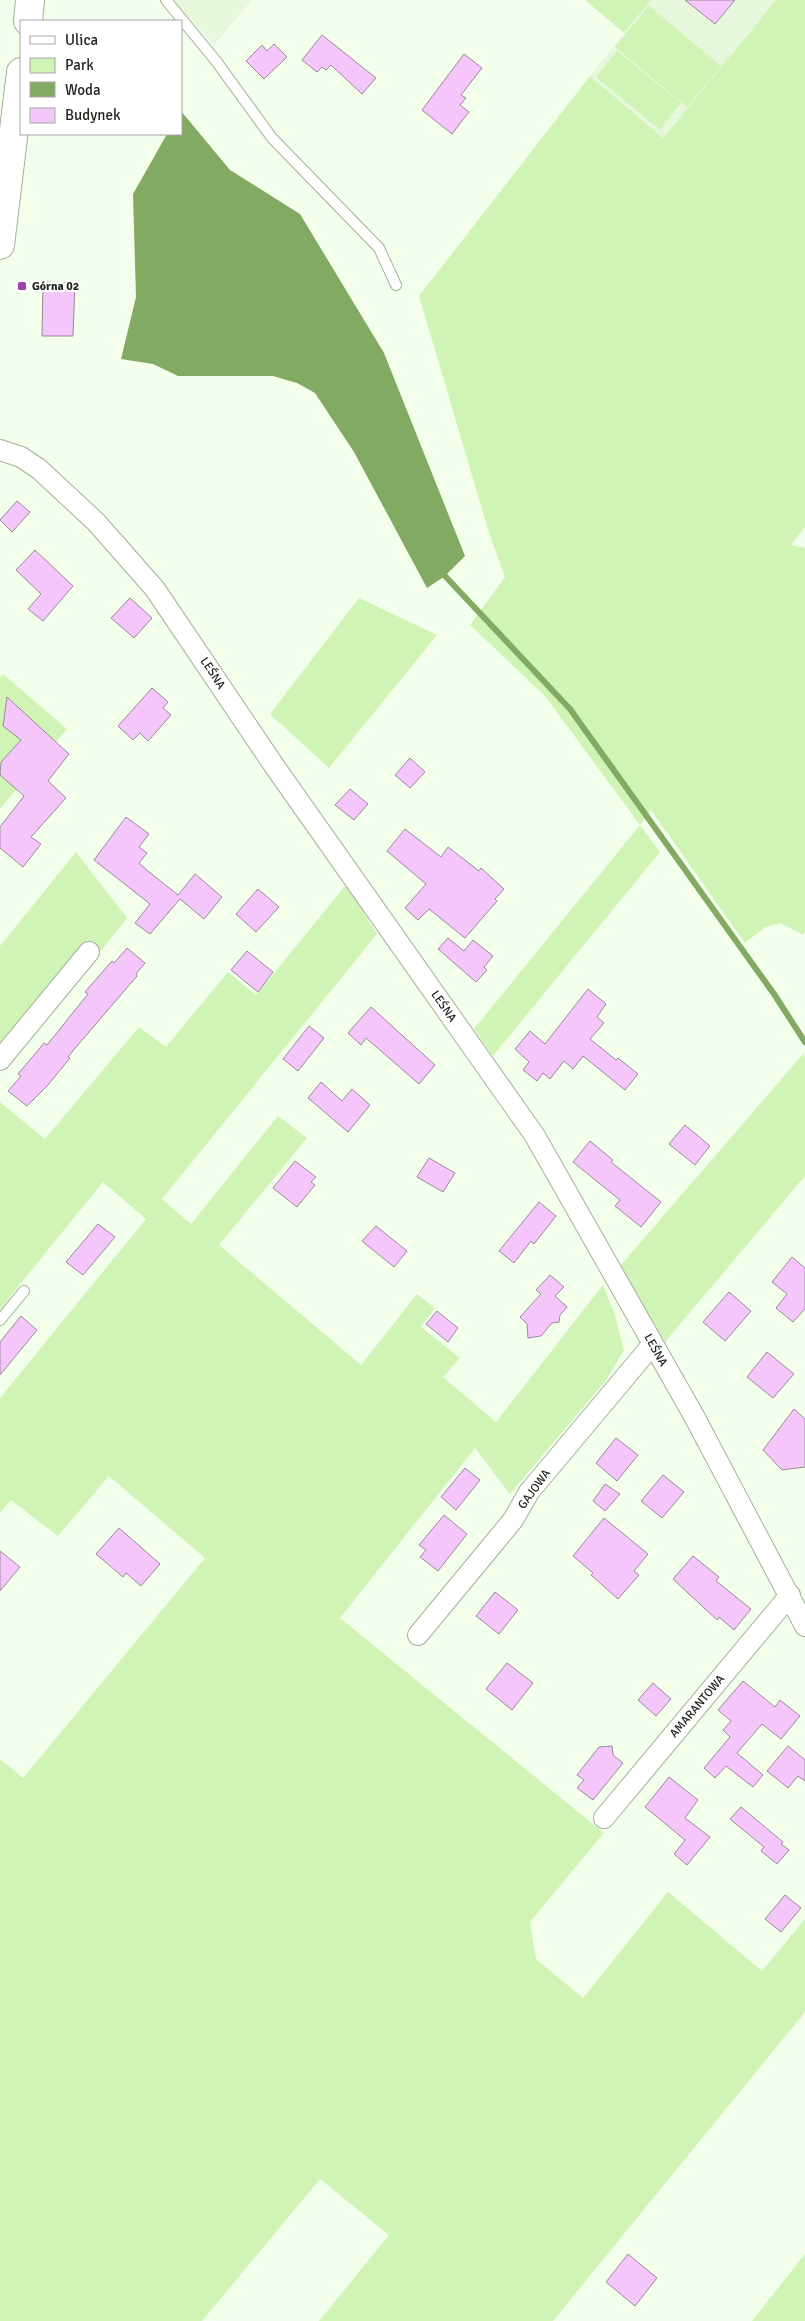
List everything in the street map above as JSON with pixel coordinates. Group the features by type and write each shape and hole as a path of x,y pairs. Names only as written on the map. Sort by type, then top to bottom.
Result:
{"main road":[{"path":"28,20 30,0"},
{"path":"0,245 20,80"}],"street":[{"name":"LEŚNA","path":"0,450 21,457 39,469 96,522 165,601 275,767 536,1136 597,1242 652,1345 694,1416 805,1626"},
{"path":"0,1060 89,952"},
{"name":"GAJOWA","path":"418,1634 513,1520 529,1492 652,1345"},
{"name":"AMARANTOWA","path":"604,1818 790,1595"}],"lane":[{"path":"166,0 216,60 272,138 379,248 396,284"},
{"path":"0,1320 24,1291"}],"shaded area":[{"path":"173,0 252,0 214,45"},
{"path":"651,0 776,0 663,138 590,76"}],"green space":[{"path":"585,0 651,0 624,33"},
{"path":"776,0 805,0 805,527 791,545 805,548 805,932 803,935 780,923 764,928 745,943 651,810 640,825 545,696 470,625 505,577 489,533 419,296 590,76 663,138"},
{"path":"649,6 721,66 687,107 615,47"},
{"path":"617,51 681,103 660,130 596,77"},
{"path":"359,598 437,635 329,768 270,714"},
{"path":"3,674 67,729 0,809 0,678"},
{"path":"640,825 660,852 493,1056 474,1029"},
{"path":"76,852 127,918 99,953 87,943 0,1048 0,946"},
{"path":"346,885 377,934 162,1199 191,1224 278,1116 307,1138 219,1245 361,1365 417,1294 435,1308 421,1327 460,1358 443,1377 496,1422 603,1285 614,1312 624,1350 607,1379 510,1494 475,1448 340,1618 604,1833 530,1922 536,1959 583,1998 668,1892 762,1971 805,1919 805,2012 553,2321 319,2321 389,2235 320,2179 202,2321 0,2321 0,1759 23,1778 205,1558 109,1476 58,1536 11,1500 0,1513 0,1398 146,1219 103,1182 0,1309 0,1102 45,1139 139,1027 166,1047 228,972 256,995"},
{"path":"803,1054 805,1057 805,1176 665,1342 620,1266"},
{"path":"805,2254 805,2321 752,2321"}],"water":[{"path":"182,112 230,170 300,214 384,353 465,556 445,576 427,588 354,452 315,393 297,383 273,376 178,376 153,364 121,359 136,297 133,194 166,135 182,135"}],"building":[{"path":"685,0 735,0 715,24"},
{"path":"322,35 376,78 362,94 331,65 326,70 322,67 317,72 302,60"},
{"path":"274,44 287,57 264,79 246,61 262,45 267,51"},
{"path":"464,54 482,68 461,95 466,98 460,105 469,112 452,134 422,110"},
{"path":"43,282 75,283 73,336 42,336"},
{"path":"17,501 30,512 12,532 0,520"},
{"path":"35,550 73,586 43,621 28,609 41,594 16,570"},
{"path":"130,598 152,618 134,638 111,618"},
{"path":"152,688 168,702 163,708 171,715 148,741 140,733 133,740 118,726"},
{"path":"7,697 69,754 48,781 66,798 31,837 41,844 23,867 0,848 0,827 24,796 0,775 1,762 21,740 3,726"},
{"path":"410,758 425,772 410,788 395,775"},
{"path":"350,789 368,804 354,820 335,805"},
{"path":"126,817 149,834 139,847 147,853 139,863 148,871 178,895 195,874 222,897 204,919 180,899 150,934 135,923 150,904 94,860"},
{"path":"405,829 441,857 448,847 479,871 481,868 504,889 495,899 497,901 465,938 429,909 418,920 405,908 426,884 387,851"},
{"path":"258,889 279,907 256,932 236,914"},
{"path":"448,938 464,951 473,940 493,956 484,967 487,970 476,982 438,949"},
{"path":"127,948 145,963 136,974 137,976 68,1057 70,1058 48,1085 27,1106 8,1091 21,1076 18,1074 44,1043 47,1045 88,994 85,992 112,961 114,963"},
{"path":"247,951 273,972 258,992 231,970"},
{"path":"588,989 606,1004 597,1017 604,1023 590,1039 616,1060 618,1058 638,1074 625,1090 583,1056 573,1069 564,1061 550,1079 543,1073 537,1081 523,1070 529,1062 515,1049 530,1031 545,1044"},
{"path":"371,1007 435,1065 419,1084 366,1038 361,1045 348,1033"},
{"path":"309,1026 324,1038 298,1071 283,1059"},
{"path":"321,1082 342,1101 352,1089 370,1105 348,1132 308,1098"},
{"path":"685,1125 710,1146 695,1165 669,1144"},
{"path":"590,1141 613,1160 611,1162 661,1202 641,1227 615,1206 620,1200 573,1162"},
{"path":"429,1158 455,1173 443,1192 417,1177"},
{"path":"295,1161 316,1177 311,1182 315,1185 297,1207 273,1188"},
{"path":"539,1202 556,1216 534,1244 531,1241 514,1263 499,1251"},
{"path":"98,1224 115,1237 83,1275 66,1262"},
{"path":"376,1226 407,1251 394,1267 362,1241"},
{"path":"792,1257 805,1268 805,1309 793,1322 776,1308 787,1294 772,1282"},
{"path":"550,1275 564,1287 555,1296 567,1307 560,1315 559,1322 552,1323 541,1336 528,1338 527,1324 520,1317 541,1294 536,1290"},
{"path":"729,1292 751,1311 725,1341 703,1322"},
{"path":"437,1311 458,1328 448,1342 426,1324"},
{"path":"21,1316 37,1330 0,1375 0,1342"},
{"path":"767,1352 794,1374 773,1398 747,1377"},
{"path":"794,1409 805,1419 805,1467 782,1470 763,1450"},
{"path":"616,1438 638,1455 617,1481 596,1463"},
{"path":"465,1468 480,1480 456,1510 441,1497"},
{"path":"663,1475 684,1492 662,1518 641,1501"},
{"path":"605,1484 620,1494 605,1511 593,1501"},
{"path":"444,1515 467,1534 438,1571 420,1557 426,1550 419,1545"},
{"path":"604,1518 648,1554 634,1571 639,1575 618,1599 591,1575 593,1573 573,1556"},
{"path":"119,1528 160,1564 141,1586 126,1573 123,1577 96,1554"},
{"path":"0,1551 20,1567 0,1591"},
{"path":"693,1556 719,1577 716,1581 751,1609 734,1630 719,1617 717,1620 673,1579"},
{"path":"495,1592 518,1610 499,1634 476,1616"},
{"path":"507,1663 533,1683 512,1710 486,1689"},
{"path":"743,1681 775,1707 780,1700 800,1716 781,1739 762,1724 737,1753 763,1775 753,1787 726,1766 715,1778 704,1768 730,1737 723,1730 731,1721 718,1710"},
{"path":"653,1683 671,1699 656,1716 638,1700"},
{"path":"612,1746 613,1755 623,1763 593,1800 577,1788 584,1780 577,1775 599,1747"},
{"path":"788,1746 805,1760 805,1781 798,1776 788,1788 767,1771"},
{"path":"669,1777 698,1800 685,1818 710,1837 687,1865 674,1854 685,1840 645,1807"},
{"path":"741,1807 783,1842 781,1844 789,1850 777,1864 761,1851 764,1847 730,1819"},
{"path":"785,1895 801,1908 781,1932 765,1919"},
{"path":"628,2254 657,2278 635,2306 606,2282"}],"waterway":[{"path":"445,576 570,709 774,994 805,1042"}],"place":[{"name":"Górna 02","path":"22,286"}]}
